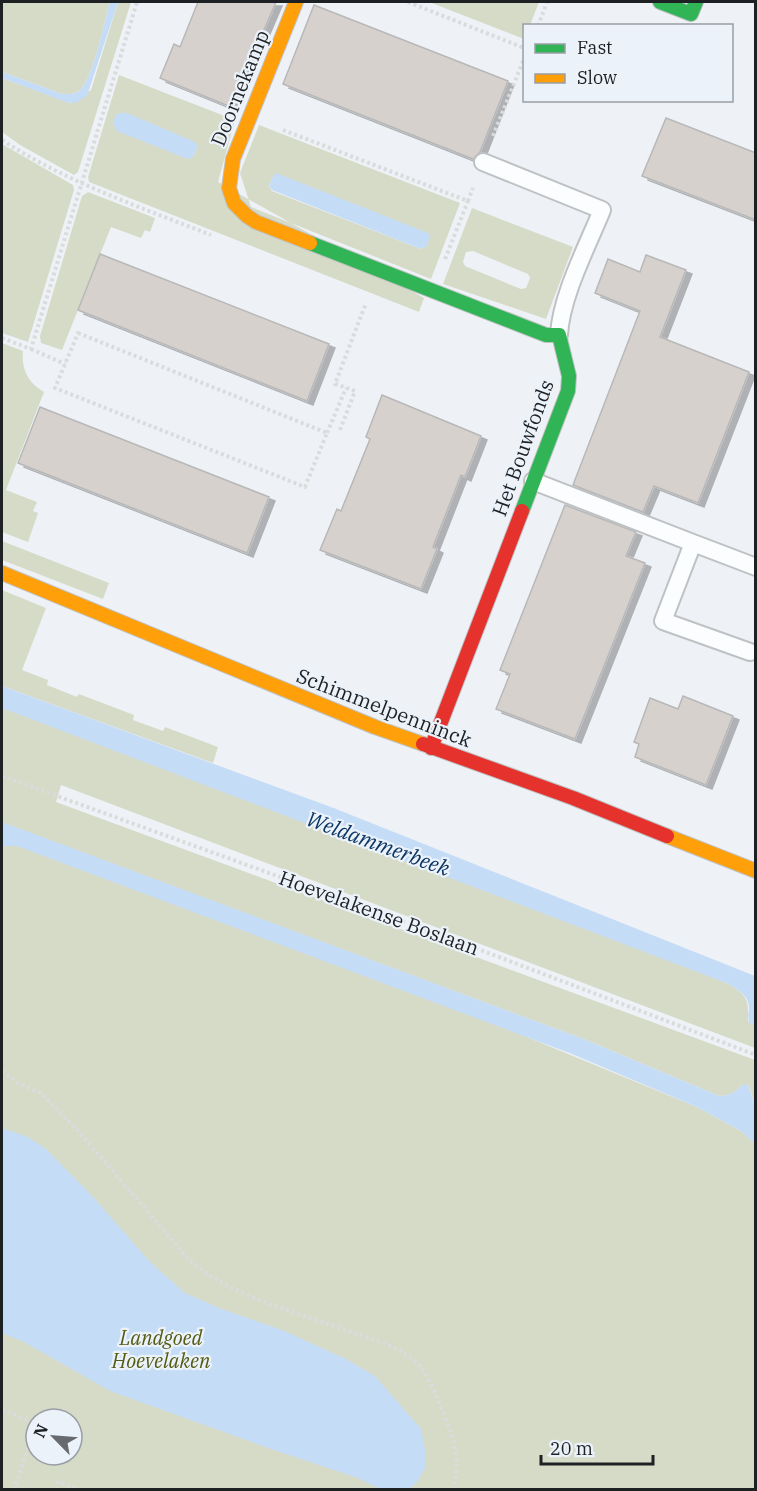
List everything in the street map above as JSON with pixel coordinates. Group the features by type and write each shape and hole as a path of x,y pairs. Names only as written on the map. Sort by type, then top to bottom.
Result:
{"street":[{"name":"Doornekamp","path":"296,2 249,116 228,175 228,190 234,204 243,215 256,222 433,291"},
{"path":"660,2 691,14 696,2"},
{"path":"433,291 546,335 559,335"},
{"name":"Het Bouwfonds","path":"431,748 568,391 569,376 559,335"},
{"name":"Schimmelpenninck","path":"2,573 236,671 431,748 573,798 756,871"}],"lane":[{"path":"483,162 602,210 564,304 559,335"},
{"path":"533,481 756,567"},
{"path":"693,543 663,621 750,652"}],"path":[{"path":"31,349 137,2"},
{"path":"408,2 523,47"},
{"path":"539,24 547,2"},
{"path":"433,291 523,64"},
{"path":"249,116 468,201"},
{"path":"340,430 355,391 335,384 368,297"},
{"path":"327,433 78,333 55,388 305,487 346,388"},
{"path":"2,338 65,364"},
{"name":"Hoevelakense Boslaan","path":"2,776 470,946 756,1055"},
{"path":"2,1071 18,1083 41,1093 80,1133 190,1261 206,1274 236,1290 391,1346 419,1366 434,1390 457,1449 457,1472 453,1490"},
{"path":"2,1410 24,1419"},
{"path":"15,1490 24,1462"},
{"path":"56,1490 58,1482 81,1490"}],"green space":[{"path":"2,2 110,2 90,73 80,90 62,94 2,72"},
{"path":"118,2 131,2 78,172 74,175 20,145 2,132 2,78 71,103 91,90"},
{"path":"429,2 539,2 530,24 523,24 523,39"},
{"path":"119,75 235,120 218,182 424,298 419,312 89,182 88,177","holes":["113,123 198,146 193,157"]},
{"path":"259,125 460,203 431,279 251,207 240,173","holes":["273,176 427,246 421,249 272,191 269,186"]},
{"path":"2,144 73,185 74,190 28,342 2,333"},
{"path":"88,192 155,218 150,232 145,230 141,238 111,227 62,350 41,343 40,336 82,196"},
{"path":"472,208 573,247 546,319 443,284","holes":["473,251 528,274 530,278 526,288 521,289 465,266 463,262 466,252"]},
{"path":"2,343 23,351 23,364 27,375 44,392 6,490 37,502 33,511 38,513 28,542 2,532"},
{"path":"2,541 109,583 103,599 2,560"},
{"path":"2,590 46,608 22,670 48,680 47,685 77,697 79,694 134,715 133,720 163,731 165,727 218,747 213,763 2,686"},
{"name":"Landgoed Hoevelaken","path":"2,691 729,984 740,992 746,999 748,1021 754,1024 755,1022 755,1048 61,785 56,802 755,1060 755,1107 749,1086 742,1085 732,1093 719,1096 586,1040 46,839 697,1107 741,1131 756,1144 755,1489 2,1489"}],"water":[{"path":"110,2 118,2 87,96 75,103 66,102 2,78 2,72 62,94 78,92 90,73"},
{"path":"127,113 195,142 198,146 193,157 188,159 117,131 113,123 116,115"},
{"path":"276,173 428,233 430,236 427,246 421,249 272,190 269,186"},
{"name":"Weldammerbeek","path":"2,686 331,807 755,976 755,1022 750,1024 746,997 729,984 2,708"},
{"path":"2,822 586,1040 719,1096 735,1092 742,1085 748,1084 755,1107 755,1144 741,1131 697,1107 572,1054 17,846 2,846"},
{"path":"2,1128 28,1137 46,1149 94,1198 150,1262 185,1293 219,1308 282,1330 346,1359 375,1376 421,1429 426,1467 417,1482 409,1489 381,1489 355,1477 110,1391 24,1342 2,1333"}],"building":[{"path":"198,2 276,2 231,107 160,78 174,44 180,47"},
{"path":"314,5 508,81 480,152 473,159 283,84"},
{"path":"666,118 756,153 756,220 642,176"},
{"path":"100,254 329,344 307,401 78,310"},
{"path":"646,255 686,270 660,337 749,372 698,503 654,486 643,512 573,485 640,311 595,293 608,259 640,272"},
{"path":"382,395 481,436 465,477 461,475 433,547 437,549 421,589 320,550 337,509 341,511 370,439 366,437"},
{"path":"40,407 269,497 247,553 18,463"},
{"path":"565,505 636,532 626,556 645,563 575,739 496,709 510,674 500,670"},
{"path":"683,696 733,716 706,785 635,757 639,744 634,742 650,698 678,709"}],"traffic: fast":[{"path":"660,2 691,14 696,2"},
{"path":"310,243 546,335 559,335 569,376 568,391 522,511"}],"traffic: slow":[{"path":"296,2 233,159 229,188 234,203 247,216 256,222 310,243"},
{"path":"2,573 375,727 423,744"},
{"path":"667,836 756,871"}],"traffic: jam":[{"path":"431,748 522,511"},
{"path":"423,744 573,798 667,836"}]}
